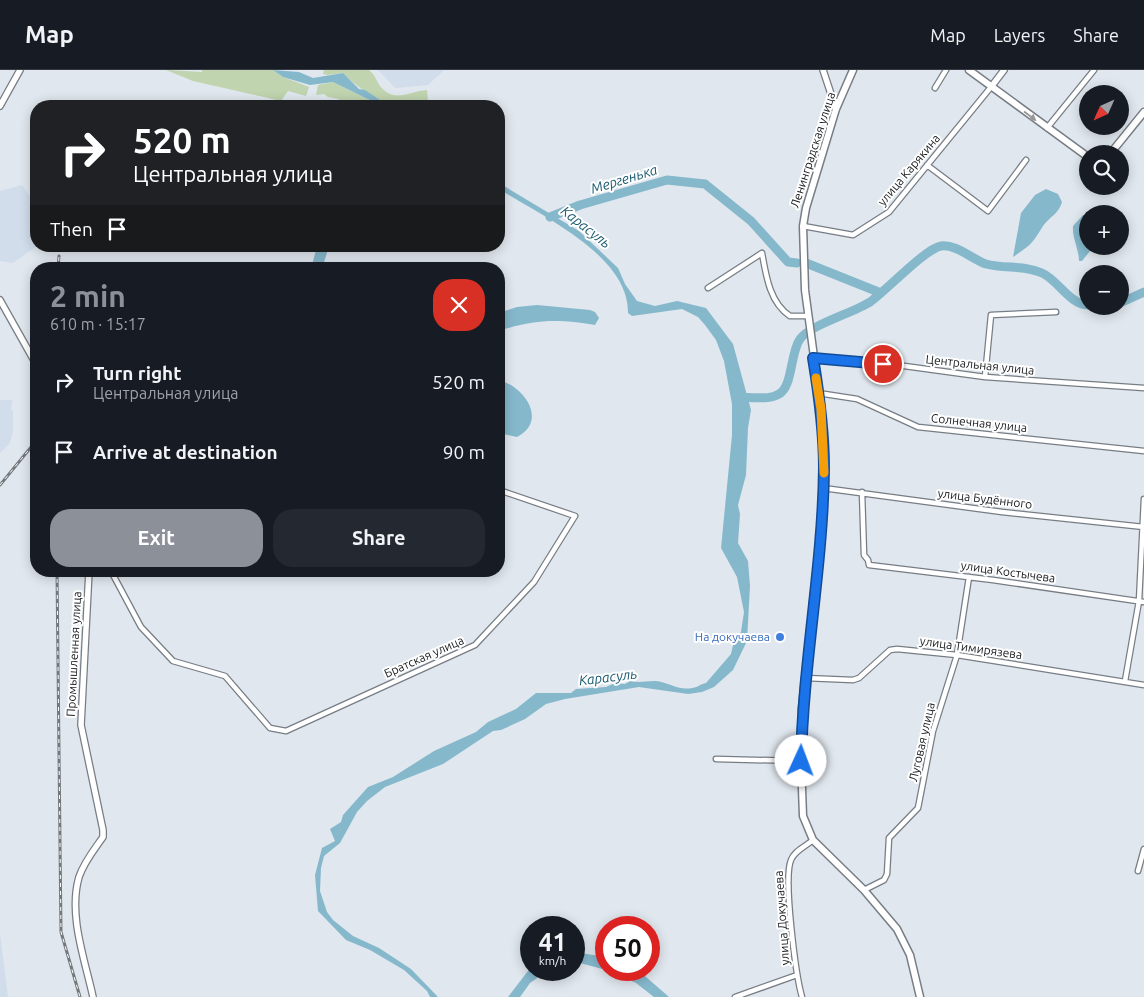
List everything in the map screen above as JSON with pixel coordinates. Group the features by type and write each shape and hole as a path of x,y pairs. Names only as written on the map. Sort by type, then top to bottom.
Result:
{"main road":[{"name":"Ленинградская улица","path":"813,358 807,316 803,226 806,208 836,109 853,70"},
{"path":"969,70 1079,151"},
{"path":"1117,145 1144,112"},
{"path":"813,358 823,448 823,488 804,678 801,761 803,816 813,840 864,890 897,929 910,955 920,997"}],"street":[{"path":"0,106 20,70"},
{"path":"823,70 836,109"},
{"path":"935,88 946,70"},
{"name":"улица Карякина","path":"803,226 853,234 889,212 1004,70"},
{"path":"1047,128 1094,70"},
{"path":"927,165 988,210 1026,160"},
{"path":"708,288 762,253 766,274 776,304 790,316 807,316"},
{"path":"0,300 30,353"},
{"path":"985,377 991,315 1056,312"},
{"name":"Центральная улица","path":"813,358 897,365 985,377 1144,388"},
{"name":"Солнечная улица","path":"818,392 857,399 918,427 1144,450"},
{"name":"улица Будённого","path":"823,488 1002,512 1143,527"},
{"name":"Братская улица","path":"114,577 141,628 173,660 225,676 270,728 286,731 475,646 534,582 575,516 505,492"},
{"name":"улица Костычева","path":"862,492 863,551 869,565 969,577 1142,602"},
{"path":"1125,681 1142,602 1144,499"},
{"name":"Промышленная улица","path":"89,577 81,725 103,837 80,875 76,890 79,931 93,997"},
{"name":"Луговая улица","path":"864,890 884,880 887,874 888,838 918,808 933,731 957,655 969,577"},
{"name":"улица Тимирязева","path":"804,678 853,680 859,678 890,650 897,649 957,655 1144,685"},
{"path":"716,759 801,761"},
{"name":"улица Докучаева","path":"802,997 797,975 790,905 789,867 793,856 813,840"},
{"path":"1138,870 1144,850"},
{"path":"735,997 797,975"}],"shaded area":[{"path":"378,70 444,70 428,85 395,88"},
{"path":"22,185 30,196 30,251 13,263 0,261 0,191"},
{"path":"0,400 12,400 13,431 10,443 0,453"},
{"path":"0,933 8,997 0,997"}],"green space":[{"path":"166,70 202,72 202,70 273,70 283,77 309,87 306,96 288,91 282,100 277,100 193,81"},
{"path":"324,70 369,70 380,86 391,94 402,95 427,90 428,100 378,100 343,73 323,74"},
{"path":"333,82 370,100 340,100 324,94 316,95 318,85"}],"water":[{"path":"273,70 299,72 313,78 343,73 359,89 365,90 380,100 370,100 333,82 310,85 283,77"},
{"path":"505,187 579,231 618,268 625,284 637,301 655,306 677,301 706,308 733,344 751,410 748,428 746,475 738,505 740,514 738,543 748,561 750,586 747,641 733,670 714,687 702,692 688,694 639,687 565,699 546,704 525,719 501,730 493,731 443,764 385,787 367,801 357,812 340,843 324,856 321,868 320,891 327,912 333,920 353,936 379,948 411,969 438,997 430,997 427,991 404,970 370,950 346,940 318,911 315,875 322,848 335,841 330,829 341,822 343,815 368,787 393,777 434,751 476,732 488,722 516,709 536,693 571,693 576,689 606,687 615,683 625,684 630,681 659,681 687,689 695,687 706,683 731,654 734,641 741,632 744,612 737,577 721,548 732,435 732,404 724,361 716,340 698,317 682,309 632,316 628,313 624,292 614,273 599,255 559,225 505,193"},
{"path":"1046,189 1058,194 1062,202 1061,206 1045,223 1031,244 1013,257 1021,213 1035,195"},
{"path":"1079,219 1079,255 1087,255 1082,261 1079,261 1073,226"},
{"path":"315,252 327,252 324,262 313,262"},
{"path":"537,305 590,310 595,312 599,318 595,325 547,321 505,329 505,311 517,307"},
{"path":"505,382 524,397 532,414 531,422 526,430 517,437 505,434"},
{"path":"585,954 595,955 595,967 585,964"},
{"path":"520,981 533,981 520,997 508,997"},
{"path":"632,981 651,981 669,997 654,997"}],"waterway":[{"name":"Мергенька","path":"550,217 580,205 667,180 705,184 751,221 788,262 797,263"},
{"name":"Мергенька","path":"739,398 765,398 779,394 787,384 794,352 800,339 805,334 870,302 926,254 941,246 958,249 986,264 1029,269 1042,273 1079,303"},
{"name":"Мергенька","path":"806,263 881,293"},
{"name":"Мергенька","path":"1129,299 1144,292"}],"railway":[{"path":"59,256 59,262"},
{"path":"0,485 30,448"},
{"path":"57,577 61,932 80,997"}],"slow traffic":[{"path":"816,378 821,409 824,473"}],"place":[{"name":"На докучаева","path":"780,637"}],"route":[{"path":"801,761 804,678 820,539 824,477 821,409 813,358 883,364"}],"water label":[{"name":"Карасуль","path":"586,227"},
{"name":"Карасуль","path":"608,677"}]}
